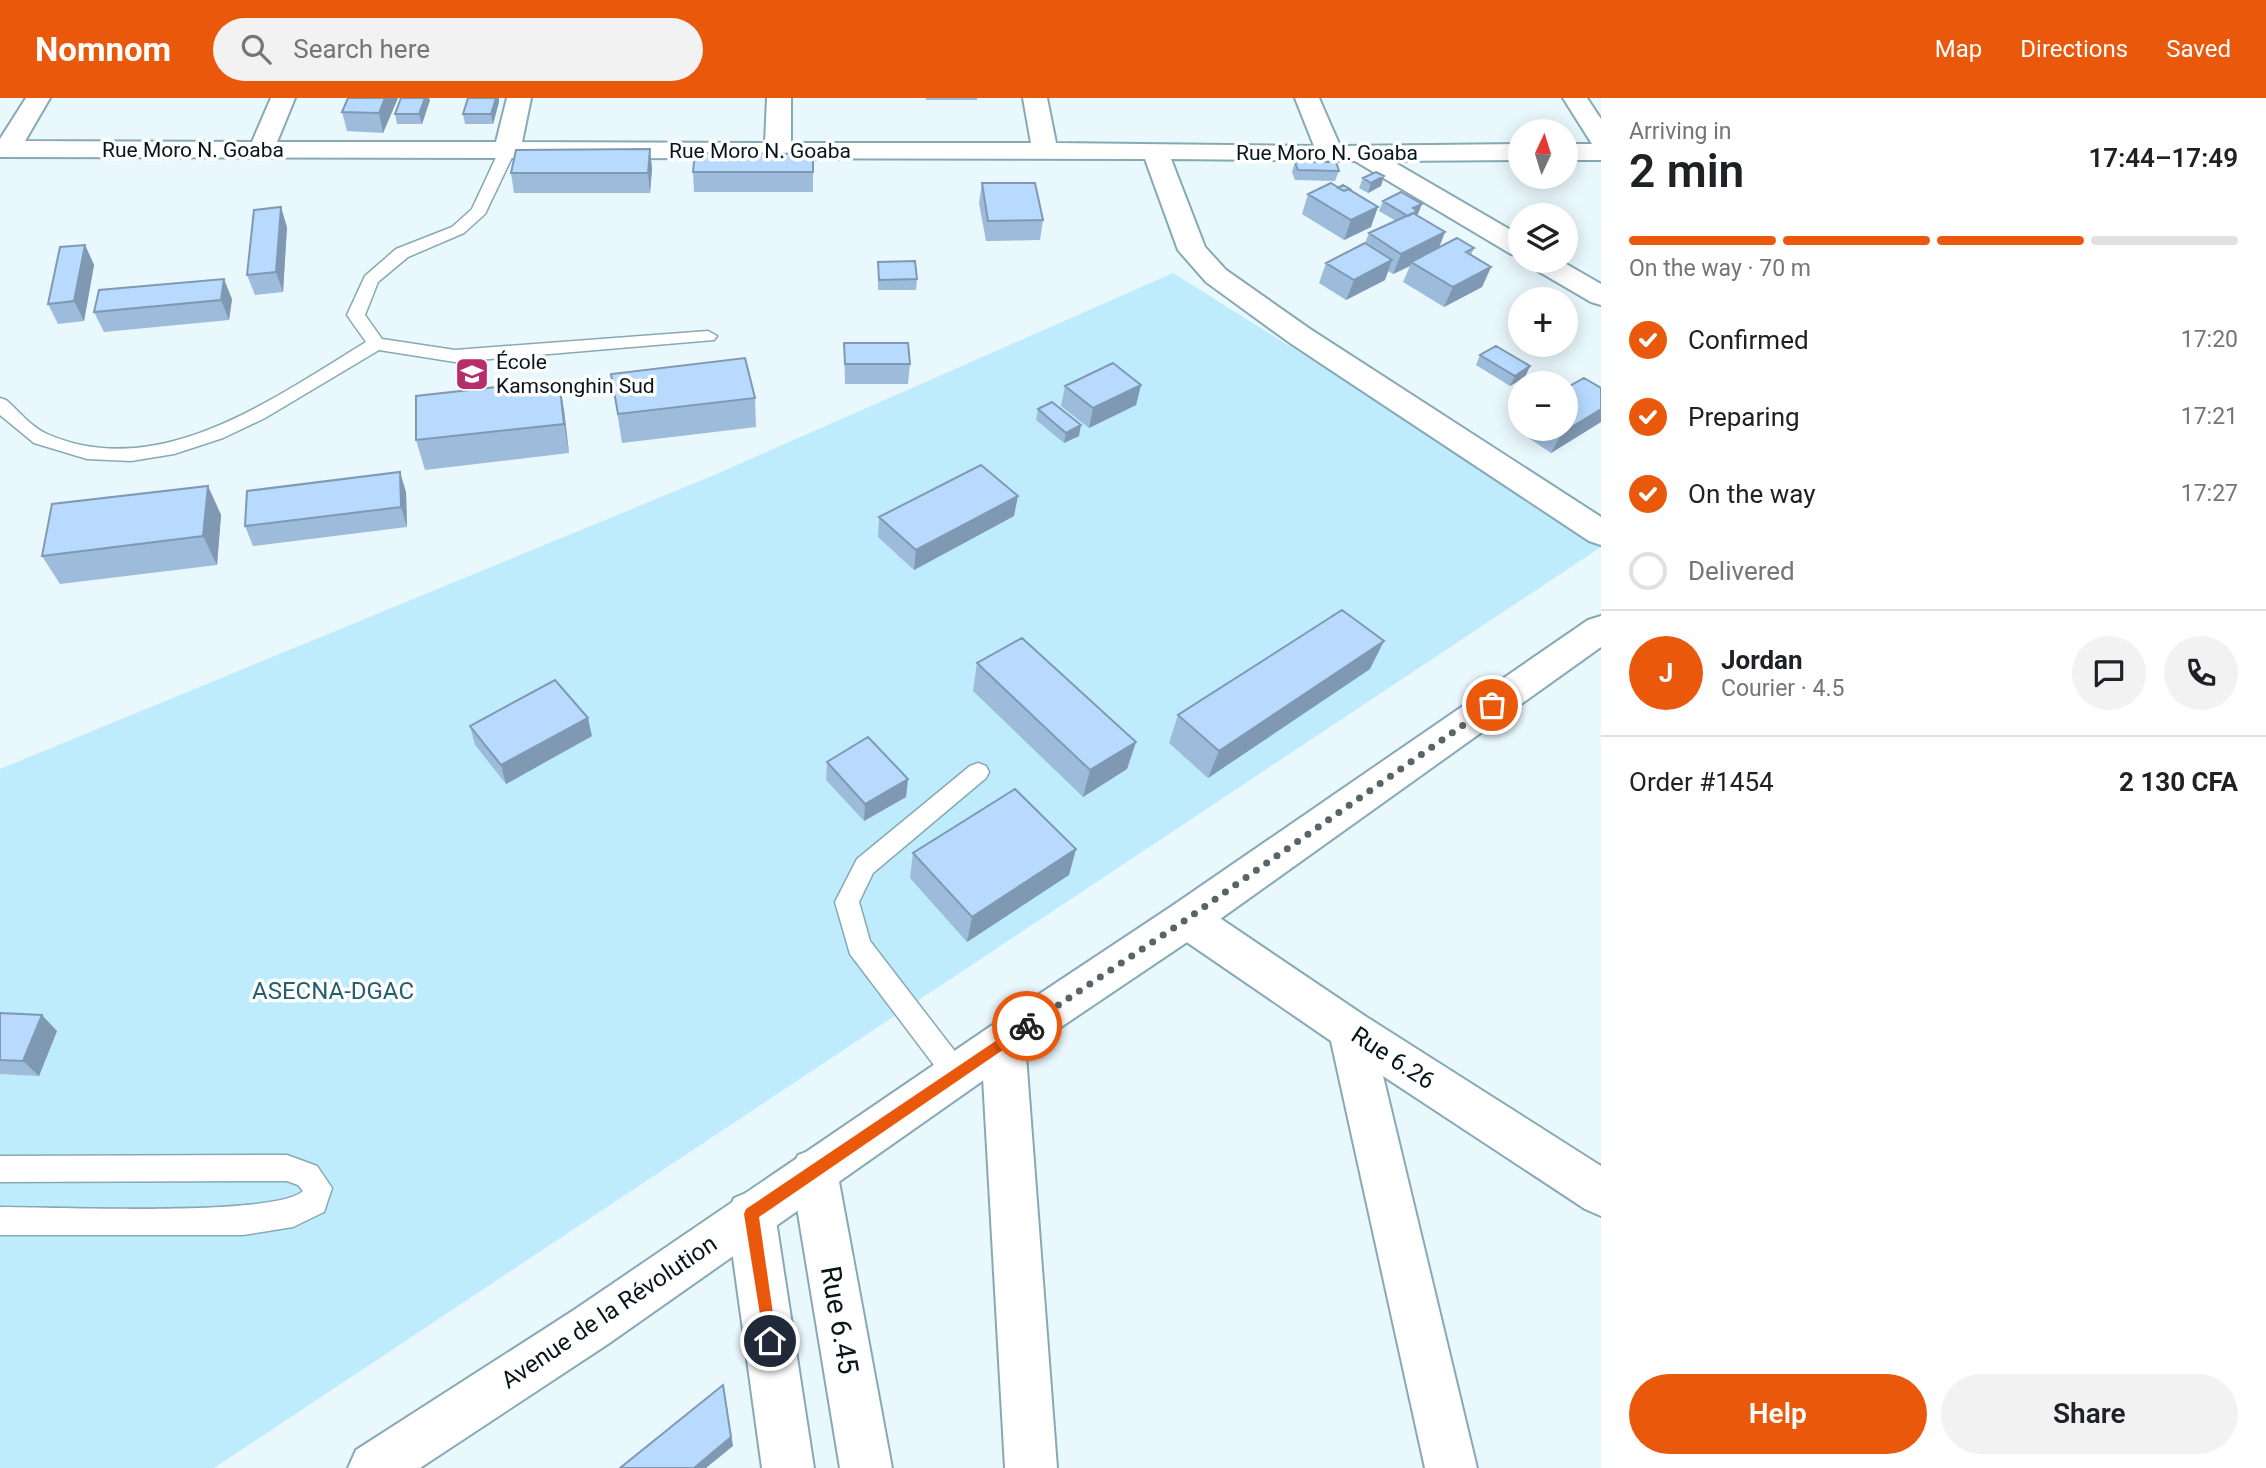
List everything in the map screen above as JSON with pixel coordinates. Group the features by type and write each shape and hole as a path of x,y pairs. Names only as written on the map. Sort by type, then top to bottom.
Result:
{"street":[{"path":"3,149 38,98"},
{"path":"261,150 283,98"},
{"path":"507,151 519,98"},
{"path":"778,151 779,98"},
{"path":"1035,98 1045,151"},
{"path":"1307,98 1330,153"},
{"path":"1575,98 1601,139"},
{"name":"Rue Moro N. Goaba","path":"3,149 1508,152"},
{"path":"1155,151 1192,250 1216,276 1300,336 1601,533"},
{"path":"1578,152 1601,152"},
{"path":"1360,153 1508,240"},
{"path":"1562,273 1601,296"},
{"name":"Avenue de la Révolution","path":"374,1468 592,1327 751,1214 1187,919 1601,629"},
{"name":"Rue 6.26","path":"1187,919 1350,1030 1601,1194"},
{"path":"1350,1030 1451,1468"},
{"path":"1003,1042 1031,1468"},
{"name":"Rue 6.45","path":"814,1171 866,1468"},
{"path":"751,1214 789,1468"}],"lane":[{"path":"376,344 356,315 371,281 402,253 458,230 479,211 507,151"},
{"path":"0,404 39,438 97,456 159,453 238,426 376,344 455,356 708,335"},
{"path":"958,1076 859,947 847,902 865,866 978,772"},
{"path":"0,1169 286,1168 307,1175 318,1188 314,1202 293,1213 243,1221 0,1221"}],"green space":[{"name":"ASECNA-DGAC","path":"1173,273 1601,541 1601,547 214,1468 0,1468 0,769 712,476"}],"building":[{"path":"348,98 385,98 379,113 342,112"},
{"path":"401,98 425,98 419,114 395,114"},
{"path":"468,98 496,98 491,114 463,114"},
{"path":"650,149 648,173 511,173 516,150"},
{"path":"695,153 813,154 813,172 693,172"},
{"path":"1295,162 1336,162 1339,171 1298,170"},
{"path":"1376,172 1384,176 1371,183 1363,178"},
{"path":"982,183 1035,183 1043,220 988,221"},
{"path":"1331,183 1344,191 1348,189 1378,207 1351,220 1308,194"},
{"path":"1343,185 1350,189 1344,191 1338,188"},
{"path":"1401,192 1422,204 1413,208 1417,211 1408,216 1383,201"},
{"path":"281,207 276,272 247,275 254,210"},
{"path":"1413,213 1445,232 1401,254 1369,233"},
{"path":"1457,238 1474,248 1466,252 1491,267 1453,287 1411,262"},
{"path":"1365,243 1392,260 1354,280 1326,263"},
{"path":"85,245 74,301 48,304 60,247"},
{"path":"915,261 917,279 879,280 878,262"},
{"path":"224,279 221,300 94,312 99,290"},
{"path":"844,343 908,343 910,364 845,364"},
{"path":"1496,346 1508,353 1508,357 1515,357 1530,366 1522,371 1508,372 1480,355"},
{"path":"745,358 755,398 618,414 611,374"},
{"path":"1113,363 1141,385 1093,408 1065,386"},
{"path":"1584,378 1601,388 1601,409 1578,423 1578,381"},
{"path":"559,380 564,424 416,440 416,396"},
{"path":"1052,402 1081,425 1066,433 1038,409"},
{"path":"981,465 1018,496 916,550 879,517"},
{"path":"400,472 401,507 245,526 247,491"},
{"path":"208,486 203,536 42,556 52,504"},
{"path":"1342,610 1384,641 1219,751 1178,715"},
{"path":"1022,638 1136,742 1090,770 977,663"},
{"path":"555,680 588,718 501,765 470,726"},
{"path":"868,737 908,779 865,804 827,762"},
{"path":"1015,789 1076,849 972,917 913,853"},
{"path":"0,1013 42,1015 23,1061 0,1060"},
{"path":"723,1385 731,1437 694,1468 620,1468"}],"way so far":[{"path":"1027,1026 1187,919 1492,705"}],"place":[{"name":"École Kamsonghin Sud","path":"472,374"}],"route":[{"path":"770,1341 751,1214 958,1076 1027,1026"}]}
